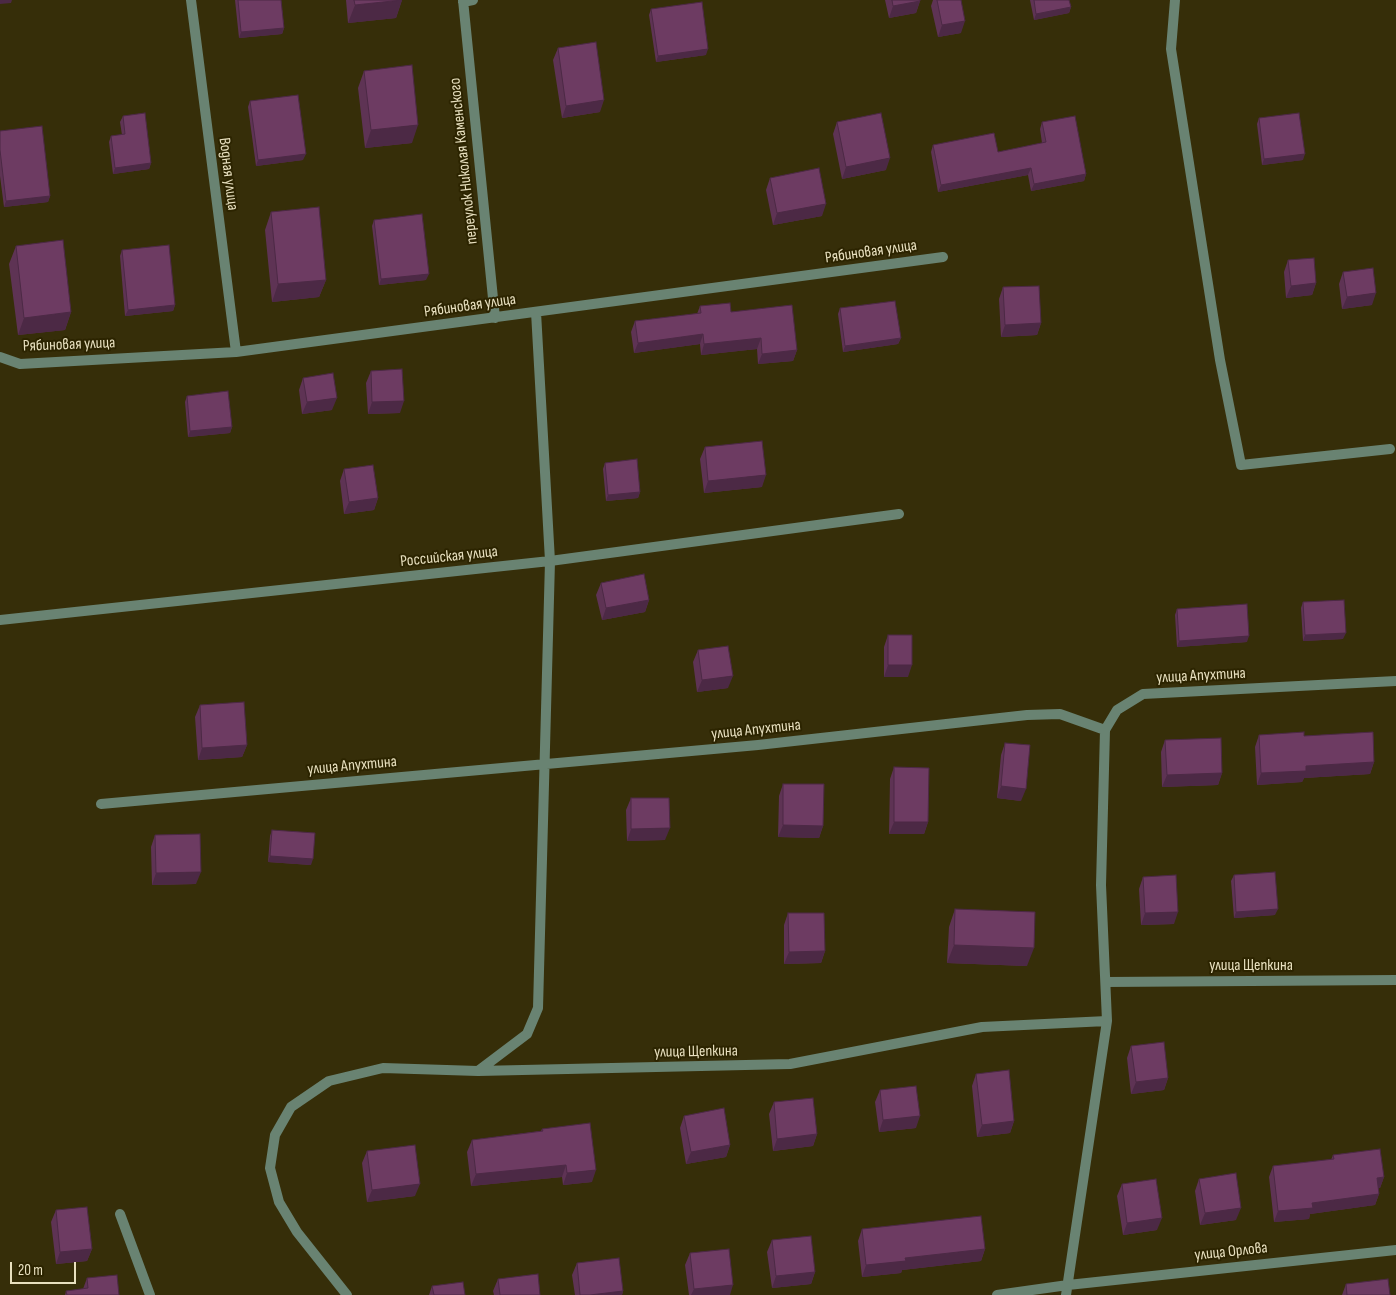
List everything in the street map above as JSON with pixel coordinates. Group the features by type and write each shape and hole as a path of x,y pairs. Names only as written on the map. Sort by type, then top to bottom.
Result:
{"street":[{"name":"Водная улица","path":"190,0 236,352"},
{"name":"переулок Николая Каменского","path":"466,0 495,318"},
{"path":"1175,0 1171,50 1220,360 1241,465 1390,449"},
{"name":"Рябиновая улица","path":"0,357 20,364 236,352 943,257"},
{"path":"478,1071 527,1034 538,1008 550,561 536,312"},
{"name":"Российская улица","path":"0,620 550,561 899,514"},
{"name":"улица Апухтина","path":"101,804 758,745 1027,715 1060,714 1104,730 1117,710 1143,694 1396,681"},
{"path":"1067,1290 1107,1021 1102,885 1104,730"},
{"name":"улица Щепкина","path":"1106,982 1396,980"},
{"name":"улица Щепкина","path":"347,1295 297,1232 279,1202 270,1168 275,1135 291,1107 330,1082 383,1068 478,1071 790,1064 982,1027 1107,1021"},
{"path":"120,1214 150,1295"},
{"name":"улица Орлова","path":"997,1295 1067,1290 1396,1250"}],"building":[{"path":"238,0 281,0 284,28 241,32"},
{"path":"354,0 402,0 355,5"},
{"path":"892,0 920,0 920,1 893,6"},
{"path":"937,0 961,0 965,21 942,25"},
{"path":"1034,0 1069,0 1071,7 1036,14"},
{"path":"702,2 708,49 658,56 651,9"},
{"path":"596,42 604,100 566,106 558,48"},
{"path":"412,65 418,125 371,130 364,71"},
{"path":"298,95 306,154 258,160 250,101"},
{"path":"145,113 151,163 115,168 111,136 125,134 123,116"},
{"path":"881,113 890,158 846,167 837,122"},
{"path":"1299,113 1305,154 1264,159 1259,118"},
{"path":"1075,116 1086,174 1034,184 1031,168 941,185 933,145 994,133 998,152 1046,142 1042,122"},
{"path":"42,126 50,196 6,201 0,150 0,131"},
{"path":"819,168 826,204 777,213 770,178"},
{"path":"319,207 326,280 278,284 271,212"},
{"path":"422,214 429,274 381,279 374,220"},
{"path":"63,240 71,312 24,318 16,246"},
{"path":"169,245 175,305 128,310 122,250"},
{"path":"1314,258 1316,283 1291,286 1288,260"},
{"path":"1373,268 1376,293 1347,297 1343,272"},
{"path":"1039,286 1041,323 1005,325 1003,287"},
{"path":"895,301 901,338 845,346 840,308"},
{"path":"730,303 731,312 792,305 797,350 762,354 761,338 704,344 703,334 638,343 635,321 701,313 700,306"},
{"path":"402,369 404,401 372,402 371,371"},
{"path":"333,373 337,398 307,402 303,378"},
{"path":"228,391 232,427 190,431 187,396"},
{"path":"762,441 766,475 708,481 705,447"},
{"path":"637,459 640,492 608,495 605,463"},
{"path":"373,465 378,498 349,502 344,469"},
{"path":"644,574 649,600 606,608 601,583"},
{"path":"1344,600 1346,633 1305,635 1303,602"},
{"path":"1247,604 1249,636 1179,641 1177,609"},
{"path":"888,635 912,635 912,665 888,665"},
{"path":"728,646 733,676 702,680 698,650"},
{"path":"244,702 247,745 202,748 200,705"},
{"path":"1304,732 1304,736 1373,732 1374,762 1306,766 1306,771 1261,773 1259,735"},
{"path":"1221,738 1222,773 1167,775 1165,740"},
{"path":"1005,743 1030,745 1026,789 1001,786"},
{"path":"894,767 929,768 928,822 894,822"},
{"path":"783,784 824,784 823,826 783,825"},
{"path":"631,798 669,798 670,828 631,829"},
{"path":"272,830 315,833 313,859 270,856"},
{"path":"200,834 201,872 156,873 155,835"},
{"path":"1275,872 1278,909 1236,912 1234,875"},
{"path":"1176,875 1178,912 1145,913 1143,877"},
{"path":"955,909 1035,912 1034,948 954,945"},
{"path":"788,913 824,913 825,951 789,952"},
{"path":"1164,1042 1168,1078 1136,1082 1131,1046"},
{"path":"1009,1070 1014,1121 982,1125 976,1074"},
{"path":"916,1086 920,1116 883,1120 880,1090"},
{"path":"813,1098 817,1134 777,1139 774,1102"},
{"path":"724,1108 730,1145 691,1152 684,1116"},
{"path":"590,1123 596,1170 567,1173 566,1165 476,1174 472,1140"},
{"path":"415,1145 420,1184 372,1190 367,1151"},
{"path":"1380,1149 1384,1177 1377,1178 1379,1194 1312,1203 1313,1208 1278,1211 1273,1166 1334,1159 1333,1155"},
{"path":"1236,1173 1241,1208 1205,1213 1199,1179"},
{"path":"1156,1179 1162,1218 1127,1223 1122,1184"},
{"path":"87,1207 92,1249 60,1252 56,1210"},
{"path":"981,1216 985,1249 905,1258 906,1261 866,1265 862,1229"},
{"path":"811,1236 815,1272 776,1276 772,1240"},
{"path":"729,1249 733,1285 694,1289 690,1253"},
{"path":"619,1258 623,1291 580,1295 577,1263"},
{"path":"538,1274 540,1295 500,1295 498,1279"},
{"path":"117,1275 119,1295 67,1295 66,1291 88,1288 87,1278"},
{"path":"1388,1279 1390,1295 1347,1295 1346,1284"},
{"path":"463,1282 465,1295 434,1295 432,1286"}]}
